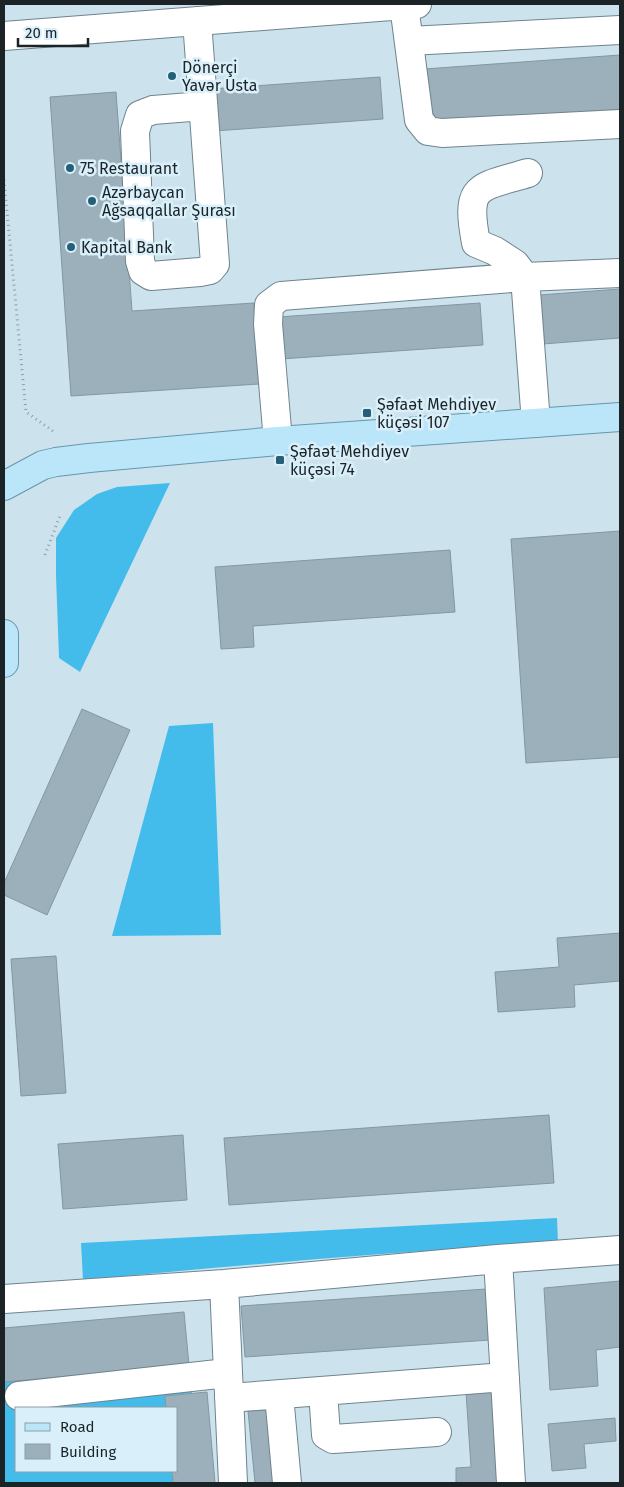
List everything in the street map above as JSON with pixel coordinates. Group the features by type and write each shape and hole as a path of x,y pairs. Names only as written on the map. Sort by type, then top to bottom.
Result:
{"main road":[{"path":"4,486 34,469 56,462 278,441 620,417"},
{"path":"4,634 4,663"}],"street":[{"path":"8,36 411,4 409,41 419,120 428,131 442,133 620,124"},
{"path":"197,21 215,264 210,270 200,272 151,276 143,271 140,261 135,131 140,116 153,110 203,106"},
{"path":"409,41 620,30"},
{"path":"528,174 485,186 478,190 474,198 472,210 476,242 515,264 525,277 536,423"},
{"path":"278,441 268,324 270,305 281,296 525,277 620,273"},
{"path":"4,1299 224,1284 620,1250"},
{"path":"498,1259 511,1483"},
{"path":"224,1284 233,1483"},
{"path":"19,1396 228,1386 279,1395 505,1377"},
{"path":"323,1391 326,1435 333,1439 437,1432"},
{"path":"279,1395 287,1483"}],"path":[{"path":"4,180 26,412 53,431"},
{"path":"45,555 61,513"}],"shaded area":[{"path":"170,483 80,672 59,658 56,538 74,510 97,494 117,487"},
{"path":"213,723 221,935 112,936 169,726"},
{"path":"557,1218 558,1243 320,1259 83,1280 81,1243"},
{"path":"189,1365 192,1393 165,1396 166,1407 15,1407 15,1472 172,1472 173,1483 4,1483 4,1382"}],"building":[{"path":"620,55 620,110 428,123 424,69"},
{"path":"380,77 383,119 214,131 211,89"},
{"path":"116,92 132,311 254,303 259,384 71,396 50,97"},
{"path":"620,289 620,338 543,344 539,295"},
{"path":"480,303 483,345 281,359 278,317"},
{"path":"620,531 620,757 526,763 511,539"},
{"path":"450,550 455,612 253,626 254,647 221,649 215,567"},
{"path":"82,709 130,730 47,915 4,895 4,883"},
{"path":"620,933 620,981 574,985 575,1007 498,1012 495,972 559,967 557,938"},
{"path":"56,956 66,1093 21,1096 11,959"},
{"path":"549,1115 554,1183 229,1205 224,1138"},
{"path":"183,1135 187,1200 63,1209 58,1144"},
{"path":"620,1281 620,1347 596,1350 598,1386 550,1390 544,1288"},
{"path":"486,1289 490,1340 245,1357 241,1306"},
{"path":"184,1312 189,1365 4,1382 4,1328"},
{"path":"492,1390 497,1483 456,1483 456,1468 471,1467 466,1392"},
{"path":"207,1392 215,1483 173,1483 172,1472 178,1472 178,1407 166,1407 165,1396"},
{"path":"268,1410 275,1483 255,1483 248,1411"},
{"path":"615,1418 616,1441 584,1444 586,1468 552,1471 548,1424"}],"place":[{"name":"Dönerçi Yavər Usta","path":"172,76"},
{"name":"75 Restaurant","path":"70,168"},
{"name":"Azərbaycan Ağsaqqallar Şurası","path":"92,201"},
{"name":"Kapital Bank","path":"71,247"},
{"name":"Şəfaət Mehdiyev küçəsi 107","path":"367,413"},
{"name":"Şəfaət Mehdiyev küçəsi 74","path":"280,460"}]}
